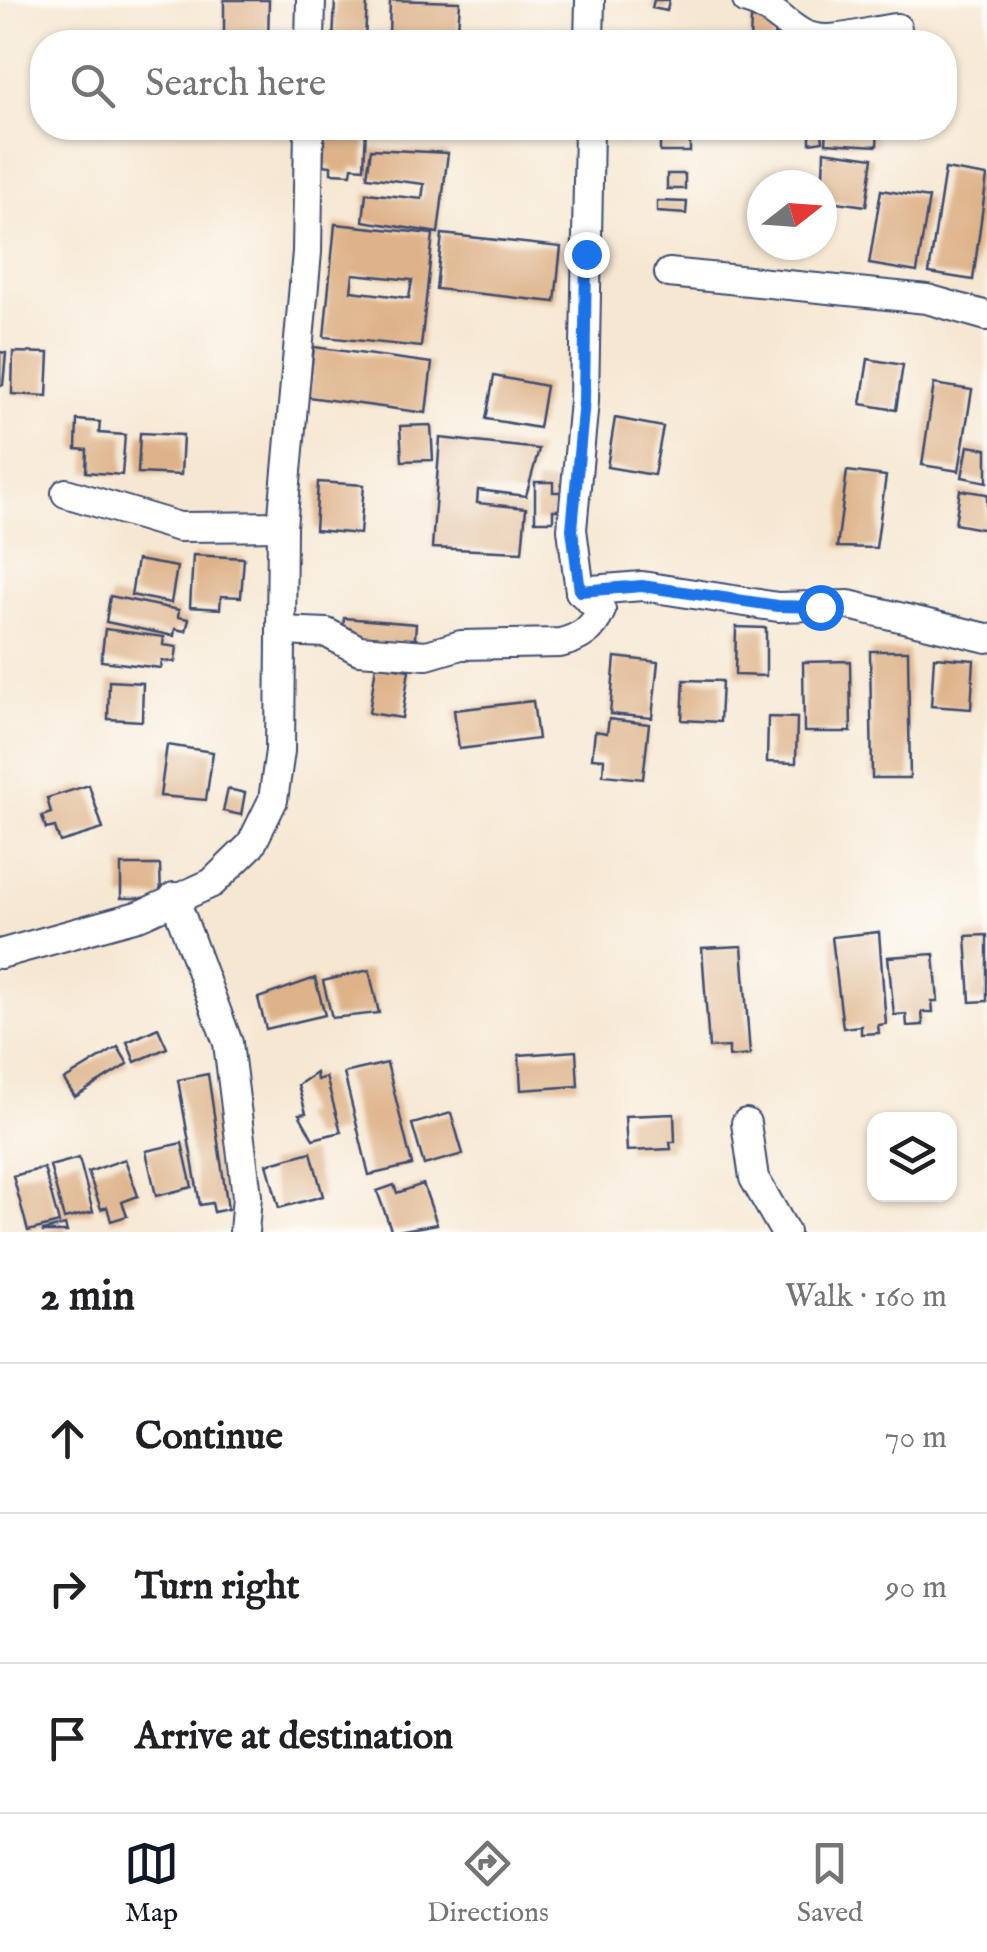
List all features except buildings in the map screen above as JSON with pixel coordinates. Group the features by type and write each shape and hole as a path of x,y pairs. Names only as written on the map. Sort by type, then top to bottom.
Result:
{"street":[{"path":"310,30 311,0"},
{"path":"589,30 590,0"},
{"path":"747,0 767,5 797,30"},
{"path":"864,30 896,30"},
{"path":"0,954 141,915 174,897 212,884 232,866 264,825 278,775 282,526 307,252 309,140"},
{"path":"281,631 327,633 359,650 427,655 461,645 560,643 575,639 597,621 601,610 580,591 572,529 584,401 589,140"},
{"path":"669,274 926,299 987,316"},
{"path":"66,493 179,527 282,526"},
{"path":"580,591 642,586 778,606 849,605 987,638"},
{"path":"174,897 228,1043 248,1196 244,1232"},
{"path":"746,1123 754,1178 785,1232"}],"route":[{"path":"586,254 584,401 572,529 580,591 642,586 778,606 820,607"}]}
